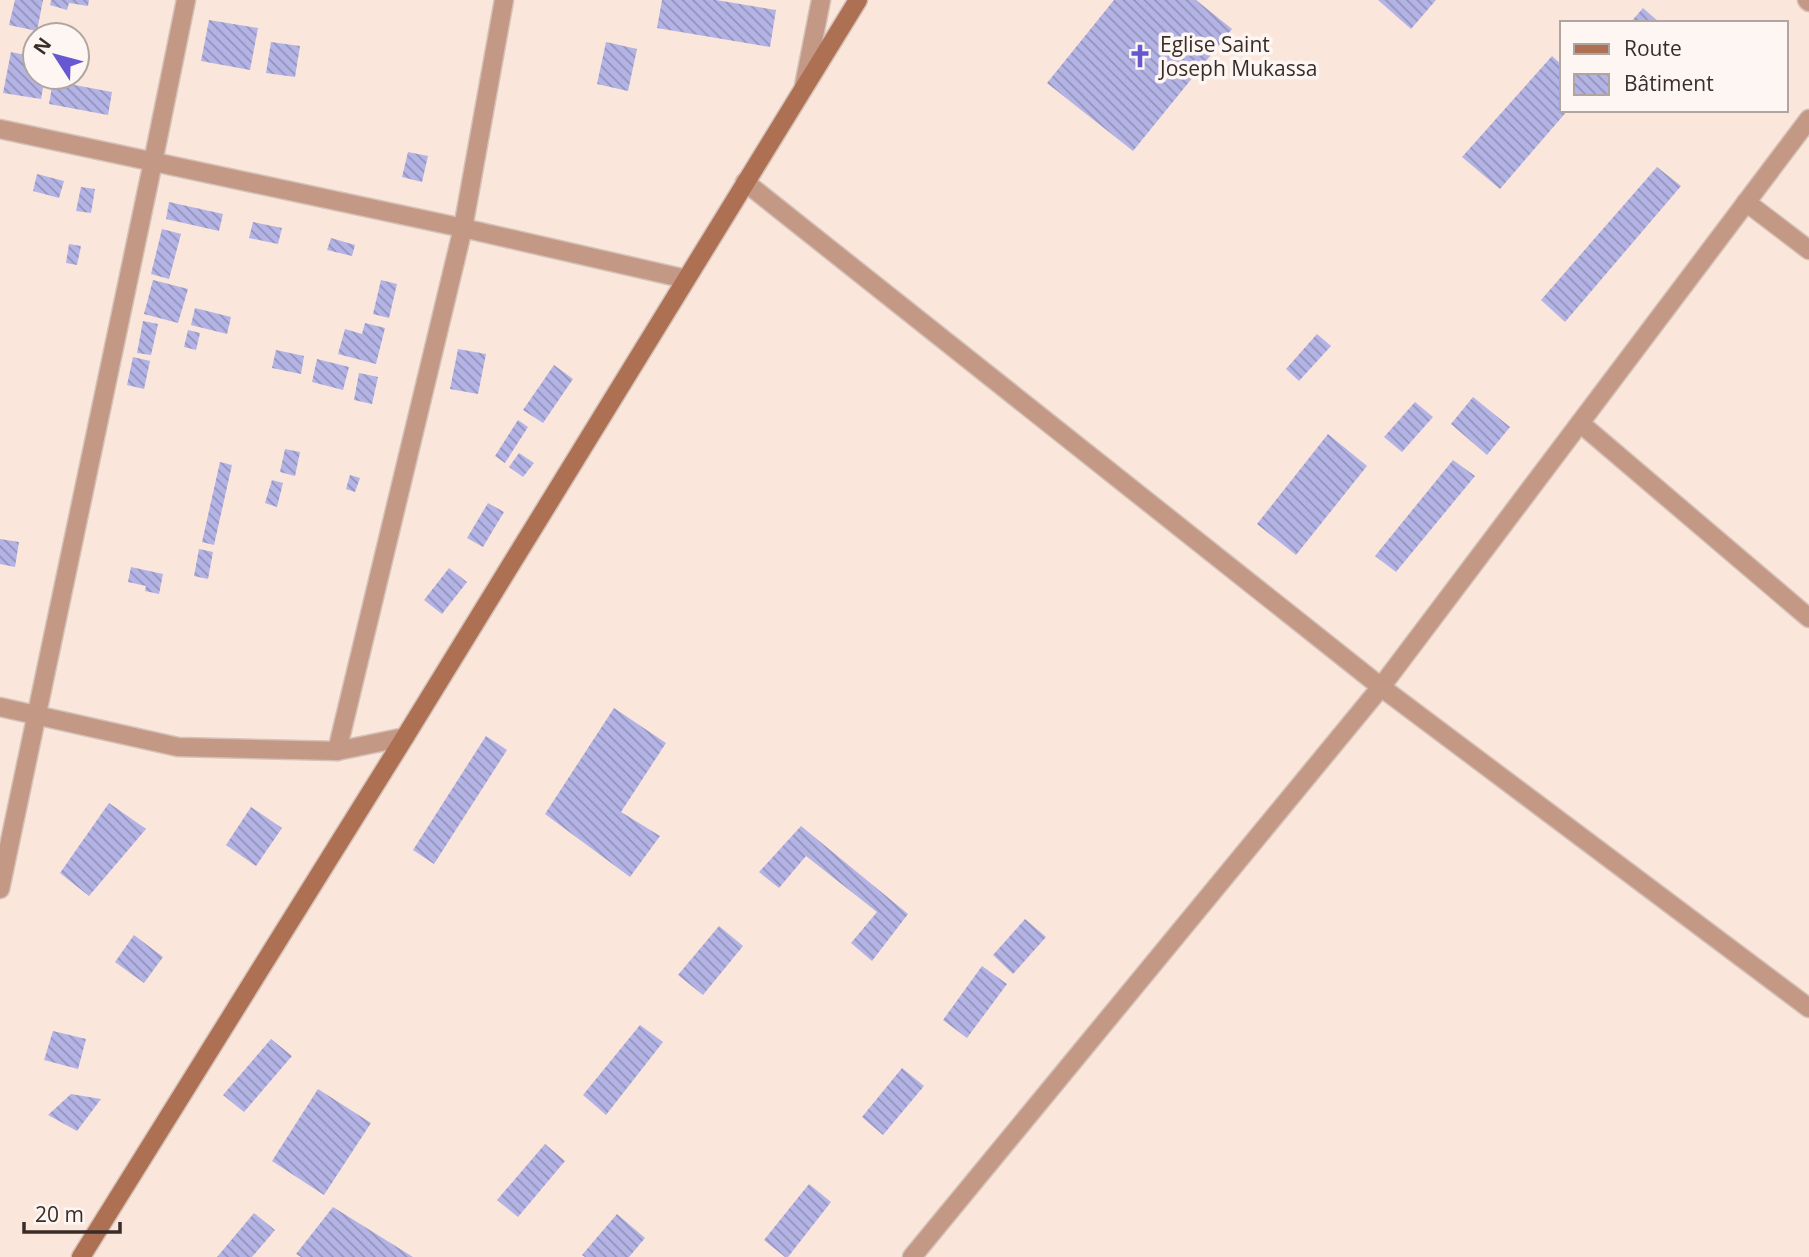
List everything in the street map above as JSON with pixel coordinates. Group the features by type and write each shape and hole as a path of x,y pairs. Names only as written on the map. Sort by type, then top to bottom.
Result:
{"street":[{"path":"0,889 186,0"},
{"path":"337,751 463,228 504,0"},
{"path":"803,90 821,0"},
{"path":"81,1257 405,737 858,0"},
{"path":"912,1257 1381,687 1809,119"},
{"path":"0,129 463,228 686,279"},
{"path":"745,182 1381,687 1809,1008"},
{"path":"1746,202 1809,250"},
{"path":"1580,423 1809,618"},
{"path":"0,707 178,747 337,751 405,737"}],"building":[{"path":"15,0 43,0 39,21 21,21 21,28 9,25"},
{"path":"51,0 89,0 88,6 69,3 67,10 50,5"},
{"path":"662,0 716,0 776,10 770,47 657,28"},
{"name":"Eglise Saint Joseph Mukassa","path":"1114,0 1196,0 1232,29 1133,151 1047,83"},
{"path":"1378,0 1436,0 1411,29"},
{"path":"1643,8 1658,21 1632,21"},
{"path":"209,20 258,28 250,70 201,61"},
{"path":"271,42 300,46 295,77 266,73"},
{"path":"606,42 637,49 628,91 597,84"},
{"path":"11,52 21,54 21,91 42,91 41,99 3,93"},
{"path":"1552,56 1560,63 1560,112 1566,112 1500,189 1462,157"},
{"path":"91,88 112,92 108,115 49,104 51,91 91,91"},
{"path":"408,152 428,156 422,182 402,177"},
{"path":"1657,167 1681,186 1565,322 1541,300"},
{"path":"37,174 64,181 59,198 33,191"},
{"path":"81,187 95,189 91,213 76,211"},
{"path":"169,202 223,214 219,231 166,219"},
{"path":"253,222 282,228 278,244 249,238"},
{"path":"162,229 181,234 169,279 151,274"},
{"path":"331,238 355,245 352,256 327,250"},
{"path":"69,244 81,246 77,265 66,263"},
{"path":"153,280 188,289 178,323 144,314"},
{"path":"381,280 397,284 389,318 373,314"},
{"path":"195,308 231,317 227,334 191,325"},
{"path":"143,321 158,324 151,355 137,353"},
{"path":"365,323 385,328 376,364 338,354 345,329 362,334"},
{"path":"188,330 200,333 196,350 184,347"},
{"path":"1317,334 1331,346 1299,381 1286,369"},
{"path":"458,349 486,354 478,394 450,389"},
{"path":"276,350 304,356 301,374 272,368"},
{"path":"133,357 150,361 144,389 127,385"},
{"path":"317,359 349,367 343,390 312,382"},
{"path":"554,365 573,379 543,423 523,410"},
{"path":"359,373 378,377 372,404 354,400"},
{"path":"1473,397 1510,427 1487,455 1451,424"},
{"path":"1415,402 1433,417 1402,452 1384,437"},
{"path":"518,420 528,427 505,463 495,456"},
{"path":"1328,434 1367,466 1296,555 1257,524"},
{"path":"285,449 300,452 295,476 280,472"},
{"path":"519,453 534,463 523,477 509,467"},
{"path":"1453,460 1475,476 1396,572 1375,556"},
{"path":"220,462 232,465 214,545 202,542"},
{"path":"350,475 360,478 355,492 346,489"},
{"path":"272,480 283,483 277,507 265,503"},
{"path":"488,503 504,512 483,547 467,538"},
{"path":"0,539 19,542 15,567 0,564"},
{"path":"199,549 213,552 208,579 194,576"},
{"path":"131,567 163,574 159,594 145,591 146,586 128,582"},
{"path":"449,568 467,582 442,614 424,600"},
{"path":"614,708 666,743 621,812 660,836 630,877 545,814"},
{"path":"486,736 507,750 434,864 413,850"},
{"path":"109,803 146,829 89,896 60,873"},
{"path":"251,807 282,828 256,866 226,845"},
{"path":"801,826 908,914 872,961 851,943 877,912 806,856 779,888 759,872"},
{"path":"1025,919 1046,937 1013,974 993,955"},
{"path":"719,926 743,946 703,995 678,975"},
{"path":"134,935 163,957 144,983 115,962"},
{"path":"982,966 1007,984 967,1038 943,1020"},
{"path":"640,1025 663,1042 606,1115 583,1095"},
{"path":"53,1031 86,1039 78,1069 44,1060"},
{"path":"271,1039 292,1056 244,1112 223,1095"},
{"path":"902,1068 924,1086 883,1135 862,1117"},
{"path":"318,1089 371,1123 324,1195 272,1161"},
{"path":"71,1094 101,1099 77,1131 48,1115"},
{"path":"545,1144 565,1161 518,1217 497,1200"},
{"path":"809,1184 831,1202 788,1257 785,1257 764,1240"},
{"path":"333,1207 413,1257 301,1257 296,1254"},
{"path":"254,1213 275,1230 252,1257 217,1257"},
{"path":"617,1214 645,1238 629,1257 582,1255"}],"place":[{"name":"Eglise Saint Joseph Mukassa","path":"1140,56"}]}
